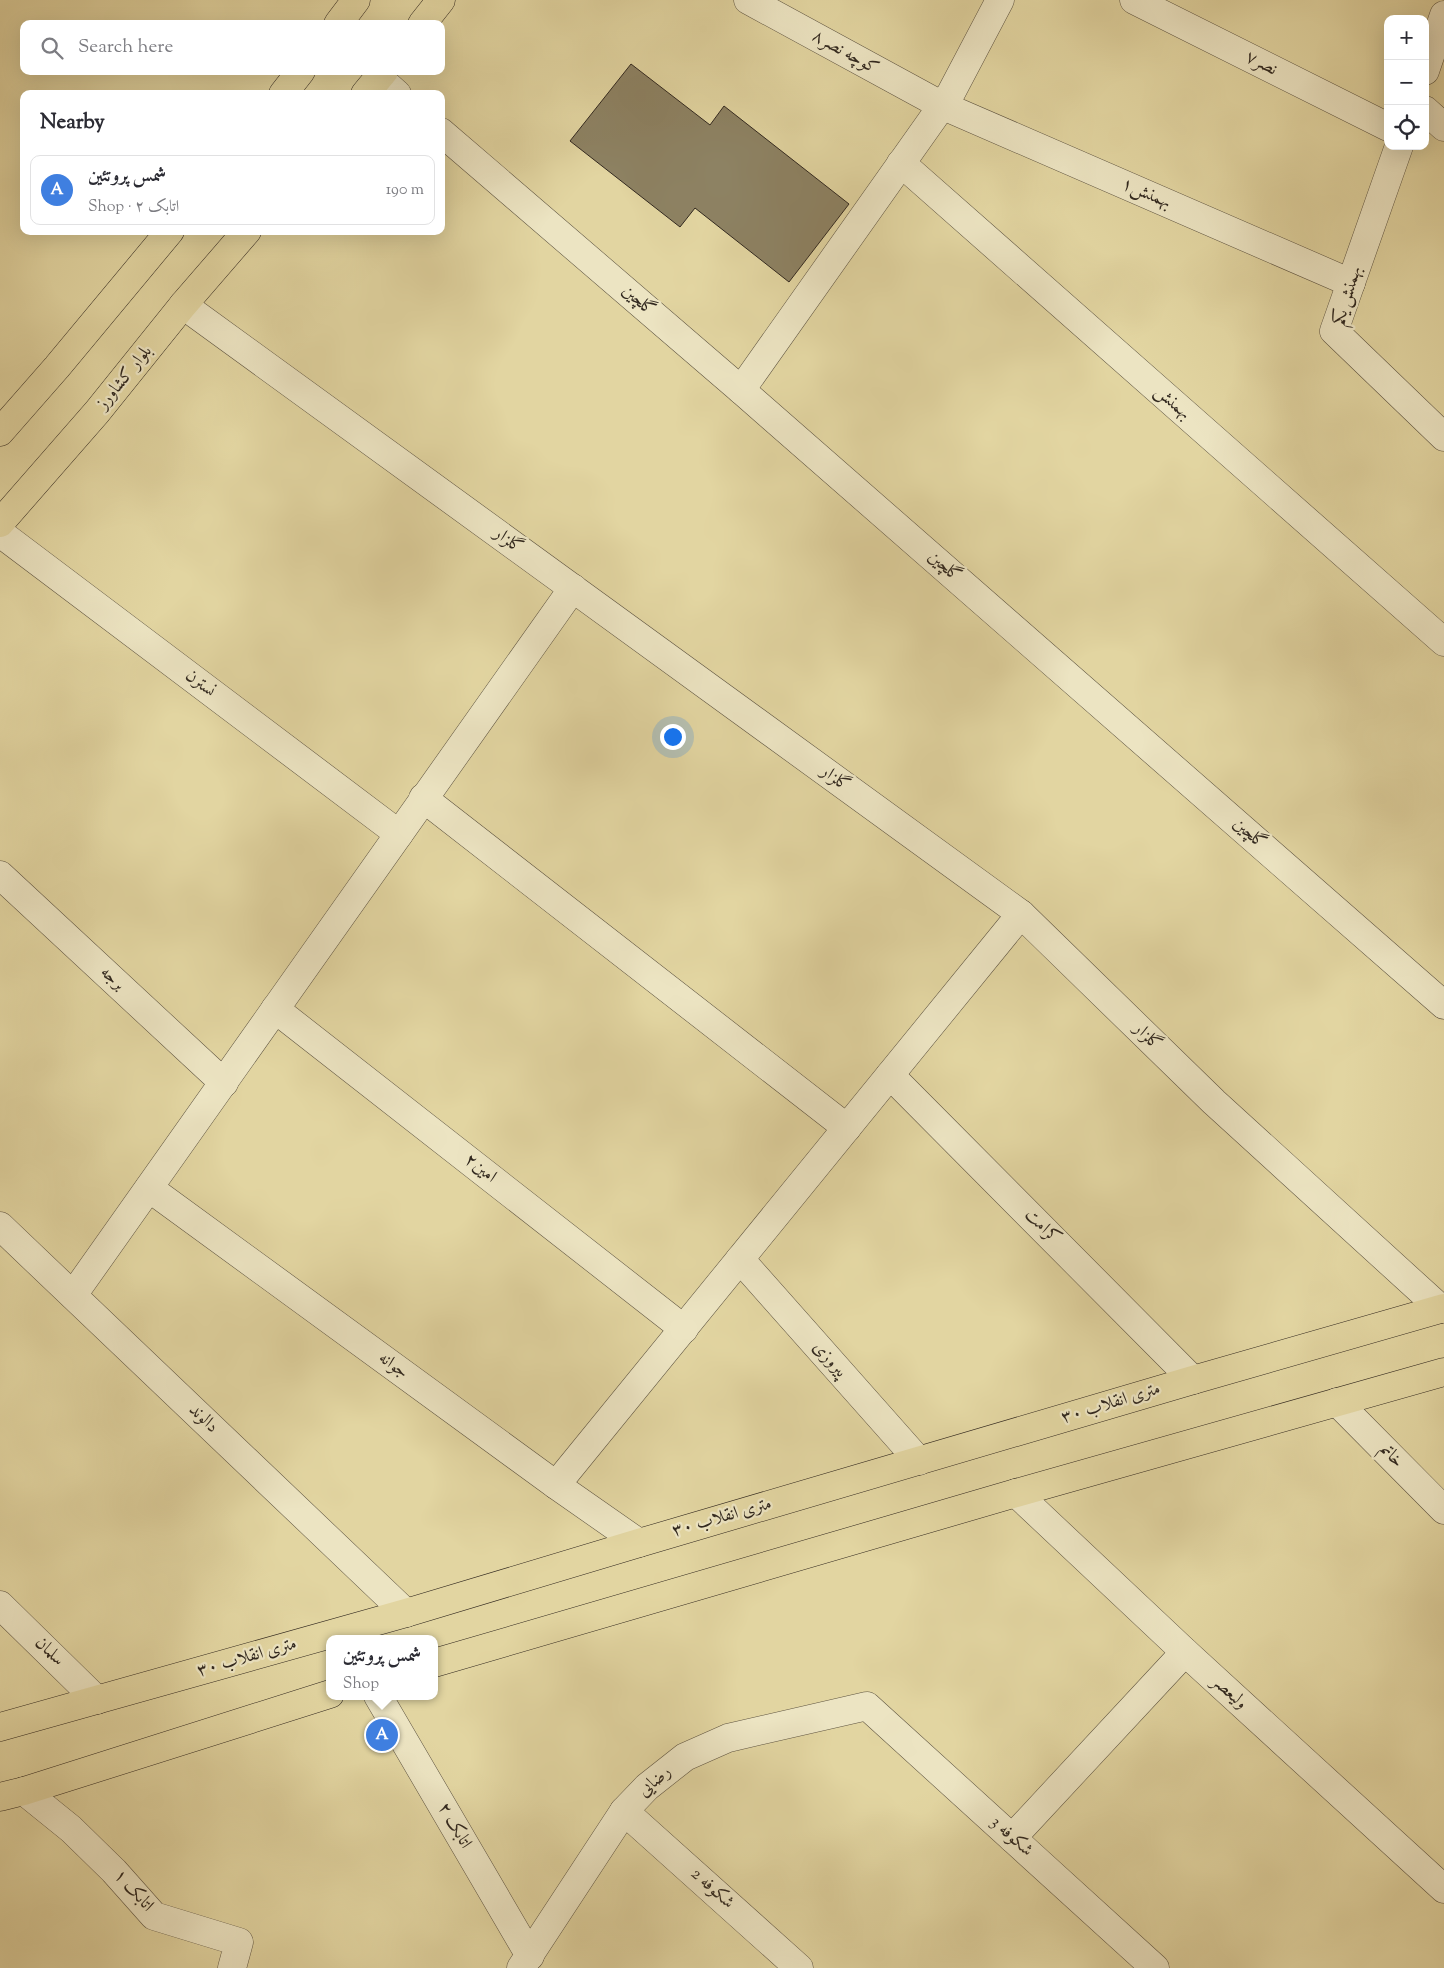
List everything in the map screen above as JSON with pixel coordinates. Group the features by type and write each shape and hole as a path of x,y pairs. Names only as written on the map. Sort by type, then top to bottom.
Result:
{"main road":[{"path":"341,20 356,0"},
{"path":"425,20 441,0"},
{"path":"286,90 298,75"},
{"path":"0,432 58,367 167,235"},
{"name":"بلوار کشاورز","path":"0,523 97,412 244,235"},
{"name":"۳۰ متری انقلاب","path":"328,1635 638,1542 1442,1309"},
{"path":"438,1662 1444,1372"},
{"name":"۳۰ متری انقلاب","path":"0,1727 326,1636"},
{"path":"12,1794 326,1695"}],"street":[{"name":"کوچه نصر۸","path":"748,0 941,105"},
{"path":"741,390 950,93 1000,0"},
{"name":"نصر۷","path":"1134,0 1384,125"},
{"path":"1429,60 1444,16"},
{"name":"بهمنش۱","path":"941,105 1351,283"},
{"path":"1429,114 1444,127"},
{"name":"گلچین","path":"445,135 741,390 1444,1005"},
{"name":"بهمنش یکم","path":"1398,150 1334,331 1444,437"},
{"name":"بهمنش","path":"901,163 1444,642"},
{"name":"گلزار","path":"184,306 1021,914 1214,1102 1442,1309"},
{"name":"نسترن","path":"0,534 399,834"},
{"path":"73,1295 573,588"},
{"path":"424,798 847,1128"},
{"name":"برجه","path":"0,875 224,1083"},
{"path":"556,1485 1021,914"},
{"name":"امین۲","path":"275,1009 684,1328"},
{"name":"کرامت","path":"890,1075 1193,1380"},
{"name":"جوانه","path":"149,1188 556,1485 638,1542"},
{"name":"دالوند","path":"0,1226 406,1613"},
{"name":"پیروزی","path":"740,1259 919,1461"},
{"name":"خاتم","path":"1337,1402 1444,1510"},
{"name":"ولیعصر","path":"1016,1494 1444,1889"},
{"name":"سلمان","path":"0,1605 97,1700"},
{"path":"1012,1838 1185,1652"},
{"name":"اتابک ۲","path":"380,1700 526,1962"},
{"name":"شکوفه 3","path":"867,1706 1155,1968"},
{"name":"رضایی","path":"526,1962 624,1811 647,1787 685,1757 728,1738 867,1706"},
{"name":"اتابک ۱","path":"12,1794 71,1829 114,1871 154,1916 239,1942 232,1968"},
{"name":"شکوفه 2","path":"624,1811 799,1968"}],"building":[{"path":"631,64 710,125 724,106 849,204 789,282 695,208 680,227 570,141"}],"place":[{"name":"شمس پروتئین","path":"382,1735"}]}
